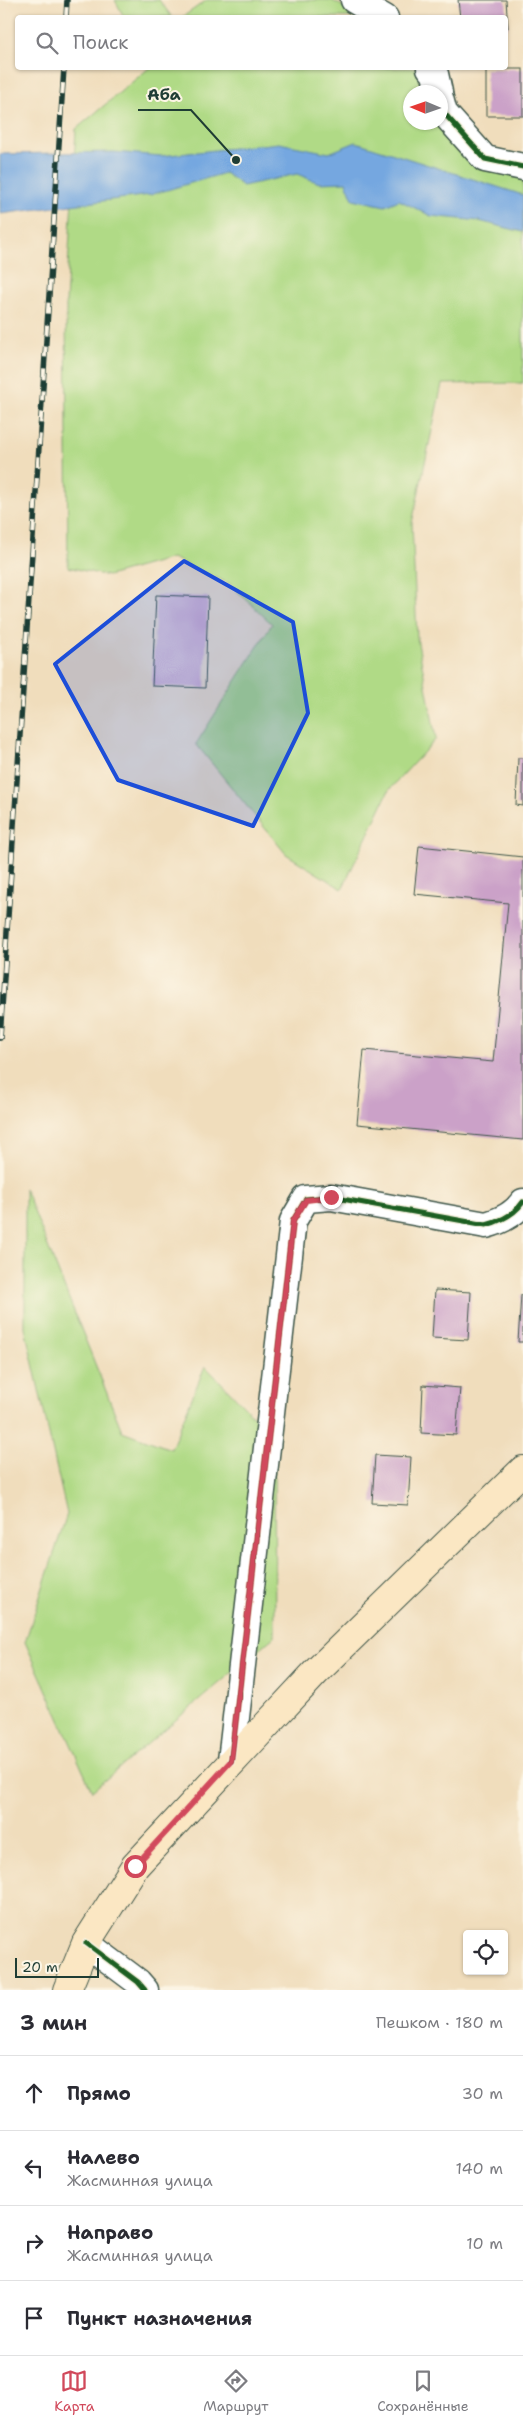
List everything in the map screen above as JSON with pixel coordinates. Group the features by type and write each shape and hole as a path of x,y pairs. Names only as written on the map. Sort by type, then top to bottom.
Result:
{"main road":[{"path":"67,1990 86,1942 135,1866 316,1672 523,1470"}],"street":[{"path":"354,0 379,15"},
{"path":"432,70 435,74 437,85"},
{"path":"448,117 485,159 523,168"},
{"path":"231,1761 293,1221 306,1200 331,1197 486,1225 498,1222 510,1215 523,1202"},
{"path":"86,1942 138,1982 145,1990"}],"highlighted area":[{"path":"184,561 293,622 308,713 253,826 118,780 55,664"}],"green space":[{"path":"115,0 159,0 170,15 123,15"},
{"path":"207,0 331,0 359,15 185,15"},
{"path":"147,70 430,70 434,85 403,85 403,130 444,130 449,138 523,164 523,383 442,384 412,523 417,638 436,739 389,790 342,889 286,854 196,744 272,624 230,584 172,558 108,576 68,567 66,303 76,129"},
{"path":"25,1189 122,1431 171,1449 205,1366 274,1437 275,1636 92,1791 25,1642 67,1514 25,1328"}],"water":[{"path":"356,142 523,195 523,232 479,221 431,216 399,200 385,206 353,199 346,182 319,183 297,174 243,186 225,173 150,195 0,214 0,154 114,152 161,156 279,143 329,153"}],"building":[{"path":"458,0 506,0 507,15 460,15"},
{"path":"523,69 523,116 486,116 486,70"},
{"path":"156,595 208,597 205,688 152,686"},
{"path":"518,758 523,758 523,806 516,805"},
{"path":"419,846 523,857 523,1140 357,1124 364,1050 493,1062 508,903 414,894"},
{"path":"435,1290 471,1292 468,1340 432,1338"},
{"path":"521,1295 523,1295 523,1342 518,1342"},
{"path":"423,1385 460,1388 456,1435 421,1433"},
{"path":"375,1455 411,1457 408,1505 372,1503"}],"railway":[{"path":"66,15 67,0"},
{"path":"0,1038 64,70"}],"cycle path":[{"path":"448,117 485,159 523,167"},
{"path":"231,1761 293,1221 306,1199 331,1197 486,1225 507,1217 516,1211 523,1202"},
{"path":"86,1943 138,1982 145,1990"}],"place":[{"name":"Аба","path":"236,160"}],"route":[{"path":"135,1866 231,1761 293,1221 306,1200 331,1197"}]}
